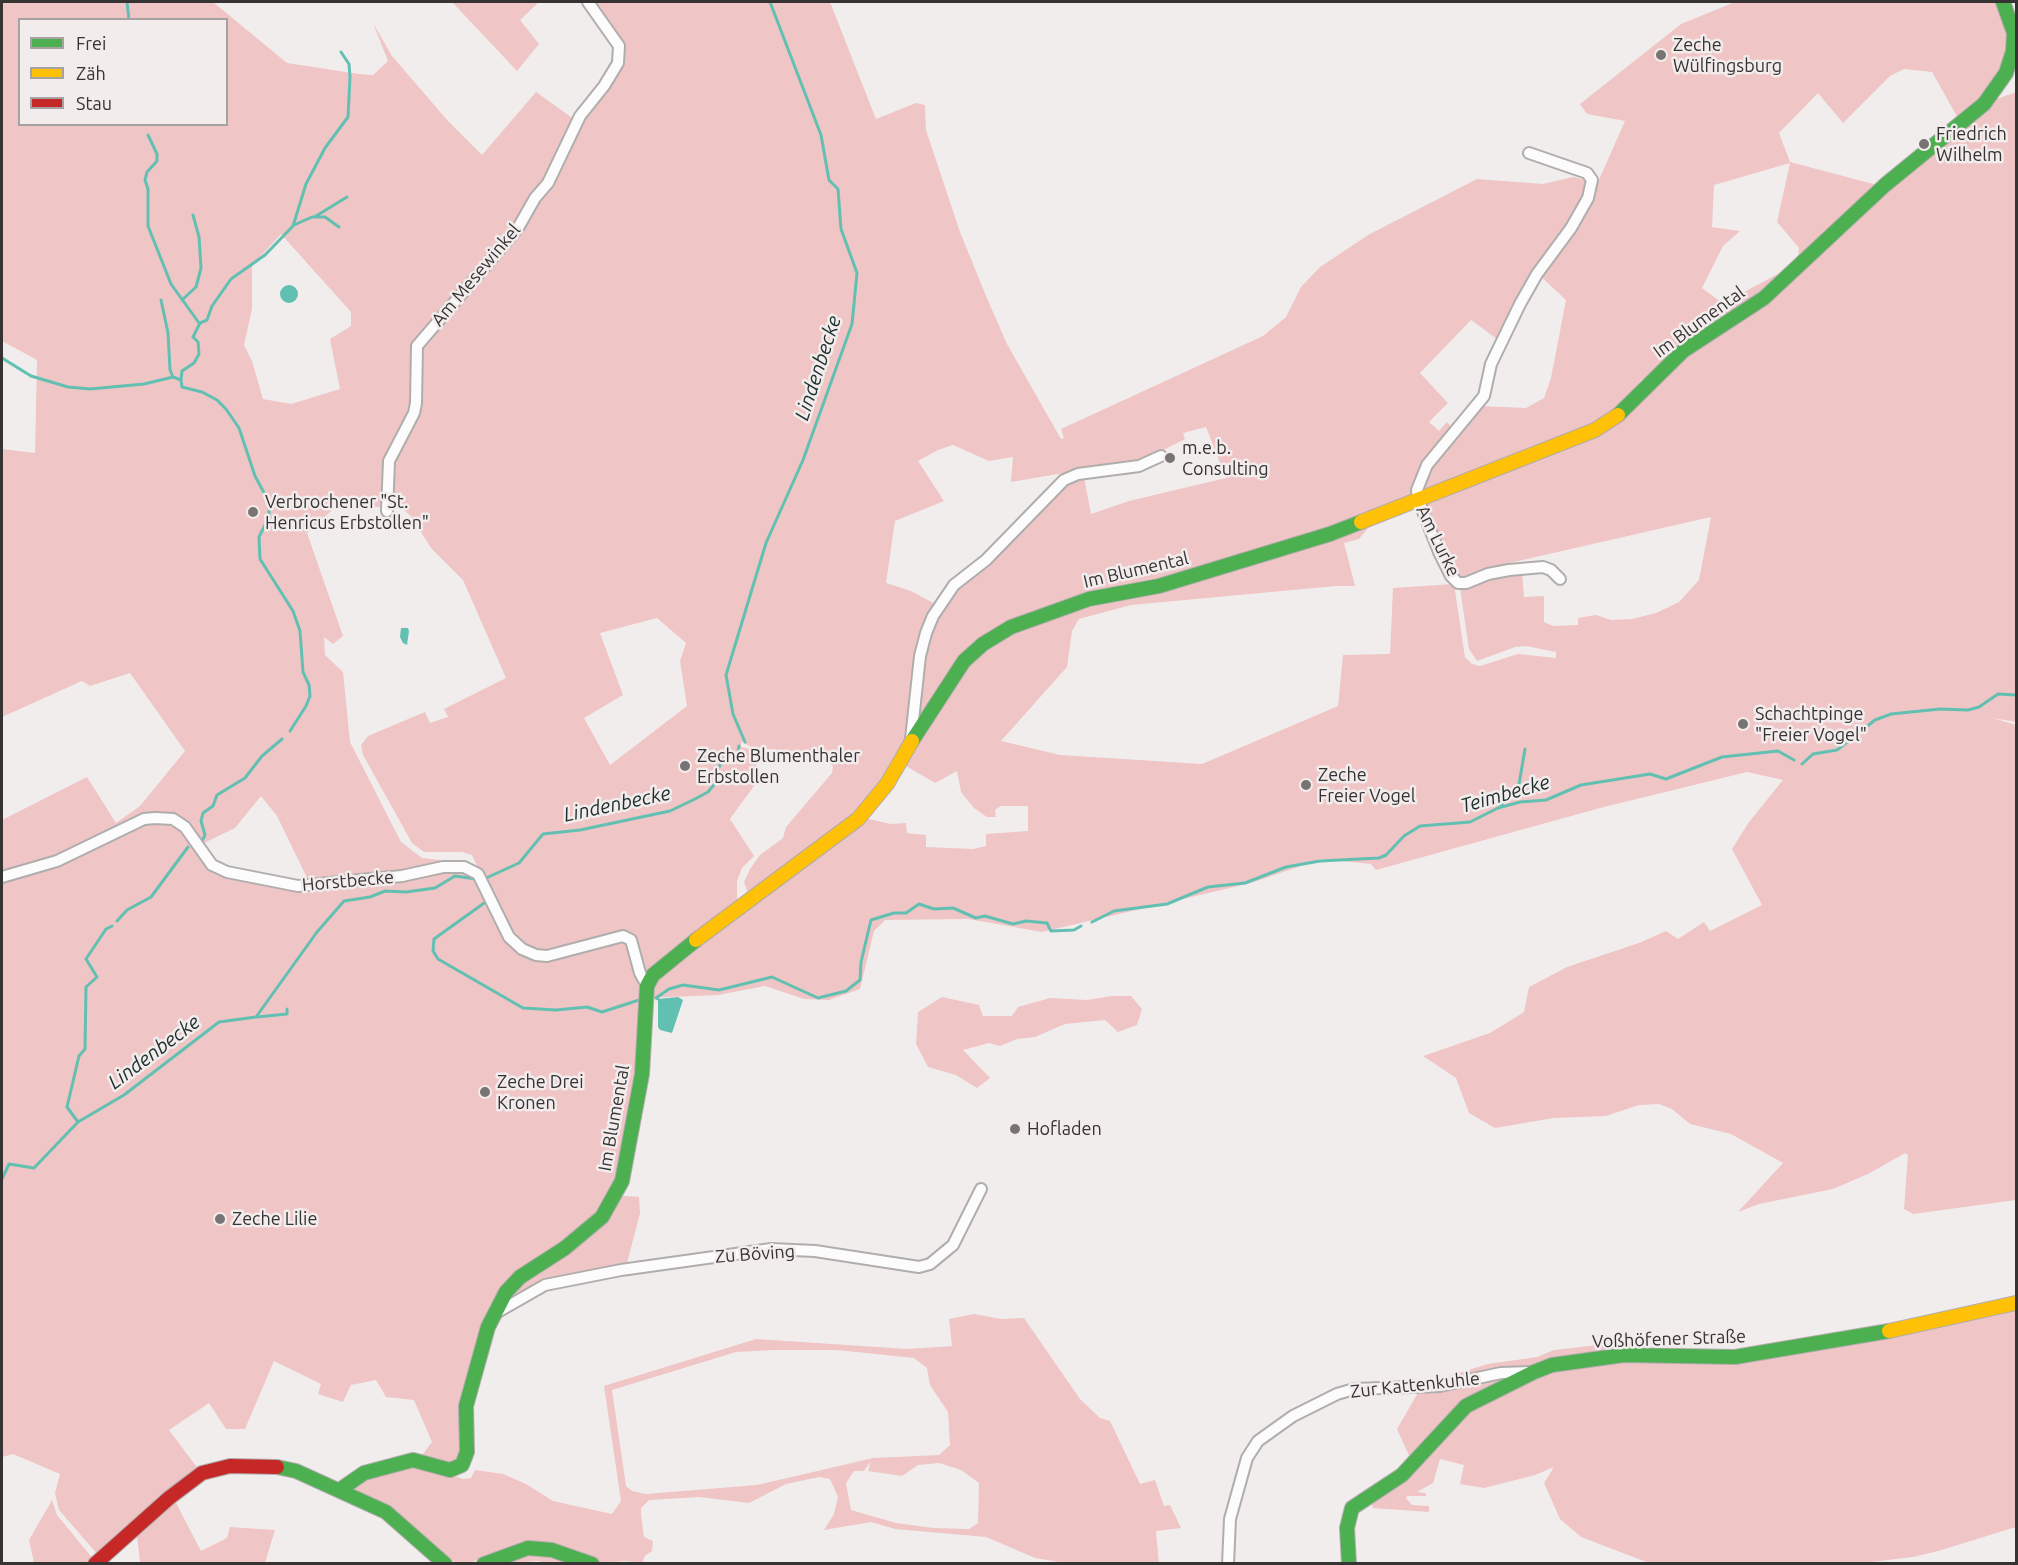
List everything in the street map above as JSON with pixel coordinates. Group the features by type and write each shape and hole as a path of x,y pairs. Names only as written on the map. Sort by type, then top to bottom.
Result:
{"street":[{"name":"Am Mesewinkel","path":"387,511 389,461 414,413 416,403 417,346 518,228 535,198 548,183 580,116 614,71 620,56 617,42 588,2"},
{"name":"Im Blumental","path":"340,1489 364,1473 413,1460 450,1470 462,1465 467,1452 465,1421 471,1383 488,1327 506,1292 520,1277 589,1228 613,1202 625,1166 640,1086 645,1041 647,986 653,975 670,959 858,819 887,784 934,704 964,661 983,644 1011,627 1089,599 1159,586 1284,549 1367,521 1595,430 1617,416 1683,351 1764,298 1885,185 1967,119 1996,88 2006,72 2013,51 2014,33 2003,2"},
{"path":"1418,499 1418,483 1427,465 1484,396 1491,364 1520,304 1537,274 1571,228 1588,198 1592,180 1587,173 1528,153"},
{"name":"Im Blumental","path":"911,744 920,656 926,633 933,616 954,585 986,560 1064,480 1078,474 1139,466 1161,456"},
{"name":"Am Lurke","path":"1418,499 1439,552 1451,576 1458,583 1466,583 1488,574 1509,570 1543,567 1551,570 1560,579"},
{"name":"Horstbecke","path":"2,877 57,861 144,819 154,818 173,819 184,827 212,865 227,872 298,886 402,876 442,867 464,867 478,874 509,937 522,949 536,956 547,956 623,936 631,940 640,973 647,986"},
{"name":"Zu Böving","path":"495,1313 545,1286 621,1270 771,1249 815,1251 919,1267 930,1264 953,1245 981,1189"},
{"name":"Voßhöfener Straße","path":"1349,1563 1347,1528 1348,1515 1352,1508 1402,1475 1466,1406 1477,1398 1534,1372 1563,1364 1624,1355 1735,1356 1869,1335 2016,1302"},
{"name":"Zur Kattenkuhle","path":"1228,1563 1230,1519 1247,1458 1258,1441 1293,1416 1337,1394 1354,1389 1440,1386 1501,1373 1534,1372"},
{"path":"95,1563 169,1498 202,1473 230,1466 270,1465 295,1471 340,1489 386,1512 445,1563"},
{"path":"484,1563 528,1548 558,1551 592,1563"}],"shaded area":[{"path":"2,2 213,2 287,63 373,75 388,61 373,23 392,56 448,121 482,155 536,92 578,122 609,82 620,61 622,50 618,40 590,2 830,2 876,119 916,103 925,105 926,130 960,232 986,296 1007,344 1061,439 1064,438 1061,429 1263,336 1286,317 1301,287 1320,267 1368,235 1477,179 1543,184 1573,177 1590,181 1570,227 1535,274 1501,342 1471,320 1420,373 1448,403 1429,422 1439,431 1447,422 1454,430 1425,465 1411,497 1369,516 1373,522 1359,539 1344,543 1355,586 1131,605 1079,619 1072,631 1067,667 1001,741 1060,755 1202,764 1338,706 1343,655 1390,654 1393,588 1454,584 1465,657 1472,664 1480,666 1518,654 1556,658 1556,652 1526,646 1515,647 1477,661 1469,649 1460,588 1508,572 1522,571 1524,597 1544,596 1544,622 1553,626 1578,625 1578,618 1596,615 1611,620 1632,619 1656,613 1679,602 1699,580 1711,517 1492,567 1462,580 1447,564 1424,502 1568,445 1611,425 1682,355 1738,319 1791,279 1852,217 1907,170 1991,101 2016,92 2016,722 1993,718 2016,725 2016,1200 1913,1214 1904,1209 1908,1155 1905,1153 1868,1174 1833,1189 1759,1204 1738,1212 1783,1163 1731,1134 1690,1124 1672,1109 1659,1104 1639,1105 1606,1116 1554,1118 1495,1128 1469,1113 1456,1078 1423,1056 1490,1033 1524,1012 1529,987 1567,967 1639,943 1666,931 1678,939 1704,922 1710,931 1762,905 1732,849 1749,822 1783,780 1747,772 1600,808 1376,870 1371,864 1321,859 1251,883 1042,932 968,919 885,920 874,931 860,989 829,1000 804,999 765,986 718,995 648,998 656,977 668,964 865,818 890,824 906,823 907,833 926,835 926,847 973,849 986,846 986,834 1028,831 1028,806 1001,806 995,810 996,817 987,817 974,808 961,792 957,771 935,783 906,766 891,786 908,750 900,753 884,784 852,820 752,895 748,893 744,882 750,869 760,855 783,838 786,827 832,773 833,767 829,761 805,753 751,747 741,741 741,747 764,752 756,763 759,779 730,819 754,856 742,868 737,881 737,903 731,911 684,944 649,974 641,970 633,937 625,933 548,954 535,953 511,937 508,939 521,951 544,959 619,938 628,941 630,946 640,992 642,1055 623,1162 612,1195 639,1197 640,1213 626,1267 543,1283 499,1299 487,1321 467,1382 463,1408 465,1450 457,1463 443,1465 420,1458 432,1442 414,1400 386,1397 376,1380 351,1385 343,1402 318,1394 321,1384 274,1361 245,1429 226,1429 209,1403 169,1430 199,1470 98,1555 59,1510 55,1493 60,1474 13,1454 2,1457 2,882 76,859 145,821 172,821 194,841 211,867 227,874 285,889 308,889 310,884 277,816 261,796 235,828 202,844 186,826 173,817 142,817 55,859 2,875 2,820 87,777 116,823 140,806 185,751 130,673 90,686 82,681 2,717 2,449 35,453 37,360 2,341","holes":["281,234 351,312 351,326 330,339 340,389 291,404 263,399 252,361 244,345 252,309 252,266","1206,427 1226,478 1129,501 1091,514 1083,472 1146,459 1185,439 1183,433","953,445 989,461 1013,457 1011,482 1064,473 1005,539 951,584 937,605 911,591 886,583 895,521 944,501 918,461","340,503 358,508 399,506 411,516 431,548 463,580 506,678 444,709 448,717 430,723 425,712 368,736 361,745 363,755 412,843 424,852 462,852 472,855 506,930 502,930 481,883 471,872 463,868 468,865 467,863 422,858 401,842 350,742 343,672 325,655 324,637 333,644 343,636 307,533","657,618 686,643 680,661 687,706 610,765 584,718 623,695 600,633"]},
{"path":"452,2 539,2 520,20 539,44 517,71"},
{"path":"1735,2 2000,2 2011,33 1999,79 1959,120 1932,72 1904,69 1890,76 1843,123 1818,93 1779,133 1790,162 1881,186 1786,277 1707,328 1742,293 1778,274 1798,257 1799,248 1777,222 1790,163 1714,185 1712,227 1740,231 1723,246 1702,288 1725,305 1707,322 1702,336 1633,397 1644,379 1641,380 1623,407 1609,418 1423,494 1421,482 1479,406 1526,408 1544,398 1551,378 1566,300 1538,274 1573,229 1598,182 1625,121 1587,114 1580,104 1681,24"},
{"path":"289,285 295,288 298,294 295,300 289,303 283,300 280,294 283,288"},
{"path":"401,628 408,628 407,645 400,637"},
{"path":"1131,996 1142,1009 1137,1025 1118,1032 1105,1020 1065,1024 1035,1037 1017,1039 1000,1046 989,1043 963,1050 990,1078 977,1088 956,1075 928,1067 916,1044 918,1012 942,997 979,1005 983,1016 1012,1016 1018,1007 1050,998 1087,1000"},
{"path":"678,997 683,1000 672,1033 660,1030 658,1027 658,999"},
{"path":"2016,1311 2016,1527 1938,1551 1913,1557 1855,1564 1649,1563 1581,1537 1560,1519 1544,1483 1554,1467 1535,1475 1484,1488 1460,1484 1464,1465 1440,1459 1433,1483 1417,1492 1426,1493 1426,1496 1407,1496 1406,1498 1412,1505 1429,1506 1429,1512 1373,1508 1371,1502 1469,1409 1549,1369 1627,1360 1730,1360"},
{"path":"974,1314 1001,1319 1024,1318 1080,1399 1100,1418 1110,1421 1140,1484 1155,1480 1164,1506 1170,1505 1181,1528 1156,1531 1159,1564 1071,1564 1035,1558 986,1537 895,1529 871,1522 824,1530 834,1514 838,1497 830,1479 819,1477 786,1484 749,1503 699,1497 649,1500 641,1508 641,1515 644,1537 653,1541 652,1551 645,1556 642,1563 625,1561 601,1563 571,1550 518,1547 469,1563 457,1563 441,1556 348,1488 366,1476 418,1464 463,1479 471,1478 475,1470 503,1474 526,1484 553,1501 612,1514 621,1501 604,1386 756,1339 907,1349 952,1346 949,1319","holes":["837,1350 914,1358 927,1368 930,1385 948,1412 950,1445 939,1455 873,1458 757,1485 646,1494 632,1491 626,1486 612,1390 736,1352","871,1461 868,1471 902,1476 918,1465 939,1463 961,1470 979,1483 978,1523 969,1529 934,1528 896,1523 851,1510 846,1483 854,1471 864,1471"]},
{"path":"1623,1342 1628,1346 1621,1349 1520,1368 1503,1368 1461,1379 1425,1383 1488,1364 1537,1357 1554,1350"},
{"path":"1510,1374 1411,1460 1397,1429 1419,1391"},
{"path":"174,1499 201,1551 227,1538 230,1527 275,1530 265,1563 140,1563 137,1536"},
{"path":"52,1500 57,1515 94,1560 90,1563 34,1563 29,1540"},
{"path":"539,1552 580,1563 537,1561 497,1564"}],"waterway":[{"path":"127,2 129,18"},
{"name":"Lindenbecke","path":"745,742 733,714 726,675 766,543 803,460 852,324 857,273 841,229 838,189 829,180 821,135 770,2"},
{"path":"290,731 306,706 310,696 309,685 303,672 300,631 293,611 260,559 259,537 269,517 269,502 255,476 239,428 226,409 217,400 202,392 182,387 181,380 182,371 194,363 199,354 198,342 193,337 200,323 207,320 212,306 231,279 265,255 293,226 306,184 325,148 348,117 349,64 341,52"},
{"path":"148,135 157,154 157,161 147,172 145,180 148,189 148,226 171,284 199,323"},
{"path":"316,216 347,197"},
{"path":"182,300 196,287 201,268 199,237 193,215"},
{"path":"294,225 312,217 325,217 339,227"},
{"path":"161,300 168,333 170,370 173,377 181,380"},
{"path":"2,358 31,376 68,387 90,389 144,384 173,377"},
{"name":"Teimbecke","path":"1802,764 1813,754 1837,750 1875,720 1891,714 1940,709 1968,710 1979,707 1998,694 2016,695"},
{"path":"202,841 205,835 201,821 203,813 213,806 217,795 245,778 262,756 282,739"},
{"name":"Lindenbecke","path":"484,879 519,863 543,834 580,830 670,811 695,799 708,792 717,781 717,771 723,759 737,758 739,746"},
{"path":"1501,805 1519,784 1525,749"},
{"name":"Teimbecke","path":"1092,922 1114,911 1167,904 1208,887 1245,883 1286,867 1320,861 1379,858 1386,855 1404,836 1420,826 1470,822 1498,808 1520,802 1546,800 1581,785 1650,774 1666,779 1722,757 1778,751 1794,760"},
{"path":"117,921 127,910 151,897 188,847"},
{"name":"Lindenbecke","path":"2,1179 9,1164 34,1168 78,1122 124,1095 219,1022 256,1017 317,932 344,901 370,897 385,891 406,892 435,888 455,876 476,879"},
{"name":"Teimbecke","path":"487,901 434,939 433,951 438,959 523,1008 556,1010 587,1007 602,1012 639,1000"},
{"name":"Teimbecke","path":"658,999 656,998 669,989 683,985 719,990 772,977 818,998 846,991 860,980 861,962 871,920 894,913 906,913 919,904 934,909 953,908 976,918 985,916 1013,924 1026,921 1047,923 1051,931 1074,930 1081,926"},
{"path":"78,1122 67,1107 79,1056 85,1049 86,987 97,977 86,959 106,929 112,926"},
{"path":"257,1017 287,1014 287,1009"}],"traffic: fast":[{"path":"1618,415 1683,351 1764,298 1885,185 1984,104 2006,73 2013,51 2014,33 2003,2"},
{"path":"912,741 964,661 983,644 1011,627 1089,599 1159,586 1330,534 1361,522"},
{"path":"341,1489 364,1473 413,1460 450,1470 462,1465 467,1452 466,1406 488,1327 506,1292 520,1277 565,1248 602,1217 622,1181 642,1074 647,986 653,975 696,940"},
{"path":"1349,1564 1347,1528 1352,1508 1402,1475 1466,1406 1534,1372 1552,1365 1624,1355 1735,1357 1889,1331"},
{"path":"277,1467 296,1471 386,1512 445,1564"},
{"path":"484,1564 528,1548 552,1550 592,1564"}],"traffic: slow":[{"path":"1361,522 1595,430 1618,415"},
{"path":"696,940 858,819 887,784 912,741"},
{"path":"1889,1331 2016,1303"}],"traffic: jam":[{"path":"95,1564 169,1498 202,1473 230,1466 277,1467"}],"place":[{"name":"Zeche Wülfingsburg","path":"1661,55"},
{"name":"Friedrich Wilhelm","path":"1924,144"},
{"name":"m.e.b. Consulting","path":"1170,458"},
{"name":"Verbrochener \"St. Henricus Erbstollen\"","path":"253,512"},
{"name":"Schachtpinge \"Freier Vogel\"","path":"1743,724"},
{"name":"Zeche Blumenthaler Erbstollen","path":"685,766"},
{"name":"Zeche Freier Vogel","path":"1306,785"},
{"name":"Zeche Drei Kronen","path":"485,1092"},
{"name":"Hofladen","path":"1015,1129"},
{"name":"Zeche Lilie","path":"220,1219"}]}
